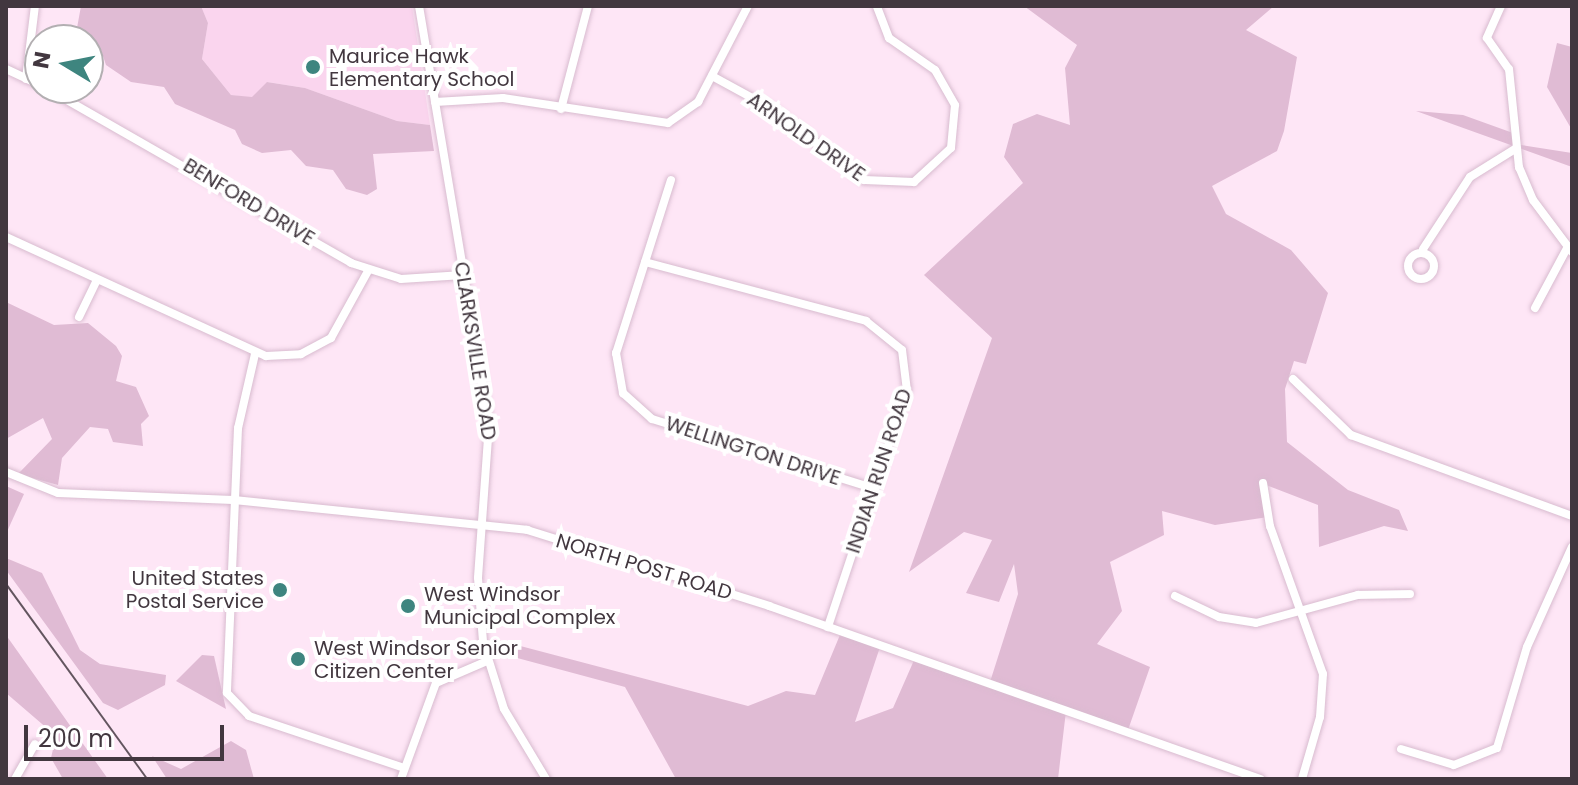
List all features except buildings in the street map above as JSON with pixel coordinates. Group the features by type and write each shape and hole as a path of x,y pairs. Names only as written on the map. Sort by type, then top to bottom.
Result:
{"street":[{"name":"CLARKSVILLE ROAD","path":"419,6 491,445 478,600 487,661 504,709 546,779"},
{"path":"561,109 588,6"},
{"path":"435,102 487,97 668,123 692,109 748,6"},
{"name":"ARNOLD DRIVE","path":"712,76 774,110 864,180 914,182 951,148 955,105 935,70 889,38 877,6"},
{"path":"1501,6 1487,38 1509,69 1515,149 1533,200 1570,250 1535,308"},
{"path":"6,69 24,78"},
{"name":"BENFORD DRIVE","path":"74,104 368,271 419,280 463,275"},
{"path":"1423,249 1477,169 1515,149"},
{"name":"WELLINGTON DRIVE","path":"671,180 615,364 635,408 875,489"},
{"path":"6,237 255,354 290,356 322,345 348,319 368,271"},
{"name":"INDIAN RUN ROAD","path":"645,262 773,293 866,321 892,336 906,361 907,389 828,627"},
{"path":"79,317 97,280"},
{"path":"255,354 241,407 233,500 224,672 231,700 249,716 404,768"},
{"path":"1293,379 1351,435 1572,516"},
{"name":"NORTH POST ROAD","path":"6,472 58,493 233,500 484,521 828,627 1260,779"},
{"path":"1263,483 1270,526 1302,612 1324,689 1302,779"},
{"path":"1401,749 1454,765 1497,748 1527,647 1572,547"},
{"path":"1175,596 1244,623 1302,612 1358,595 1410,594"},
{"path":"401,779 436,683 487,661"},
{"path":"15,779 35,744"}],"shaded area":[{"path":"81,6 201,6 208,23 202,59 231,95 252,97 267,82 305,88 397,121 430,125 434,151 373,154 377,189 367,195 346,189 333,170 306,166 291,150 262,153 242,144 235,130 175,104 164,87 131,82 106,65 104,24 78,24"},
{"name":"Maurice Hawk Elementary School","path":"201,6 412,6 430,125 397,121 305,88 268,82 252,98 231,95 202,59 208,23"},
{"path":"1024,6 1274,6 1246,30 1297,57 1284,131 1277,151 1212,186 1226,214 1291,250 1328,293 1306,364 1294,361 1285,389 1287,442 1348,490 1399,510 1408,531 1384,526 1319,547 1318,505 1266,485 1268,517 1215,525 1162,511 1164,535 1110,562 1122,611 1097,644 1150,667 1128,730 1066,711 1058,779 676,779 625,687 506,655 498,640 748,706 786,691 815,695 842,630 881,644 855,722 893,708 915,658 990,682 1018,594 1014,564 999,602 966,593 992,540 964,532 909,572 992,338 924,275 1023,183 1004,157 1013,124 1037,114 1070,125 1065,68 1077,45"},
{"path":"1557,43 1572,47 1572,130 1547,87"},
{"path":"1416,111 1463,115 1513,133 1515,144 1572,153 1572,167"},
{"path":"6,302 54,325 88,323 116,346 122,356 116,381 136,387 149,416 141,424 143,446 113,442 108,429 90,427 62,458 58,485 18,474 52,439 43,418 6,439"},
{"path":"6,486 24,494 6,534"},
{"path":"6,558 42,573 80,650 100,664 166,675 165,685 118,710 103,703 6,570"},
{"path":"6,635 108,779 63,779 51,758 56,736 6,693"},
{"path":"202,655 214,656 226,709 176,681"},
{"path":"231,741 246,750 254,779 167,779 152,756 181,769"}],"railway":[{"path":"6,584 147,779"}],"place":[{"name":"Maurice Hawk Elementary School","path":"313,67"},
{"name":"United States Postal Service","path":"280,590"},
{"name":"West Windsor Municipal Complex","path":"408,606"},
{"name":"West Windsor Senior Citizen Center","path":"298,659"}]}
